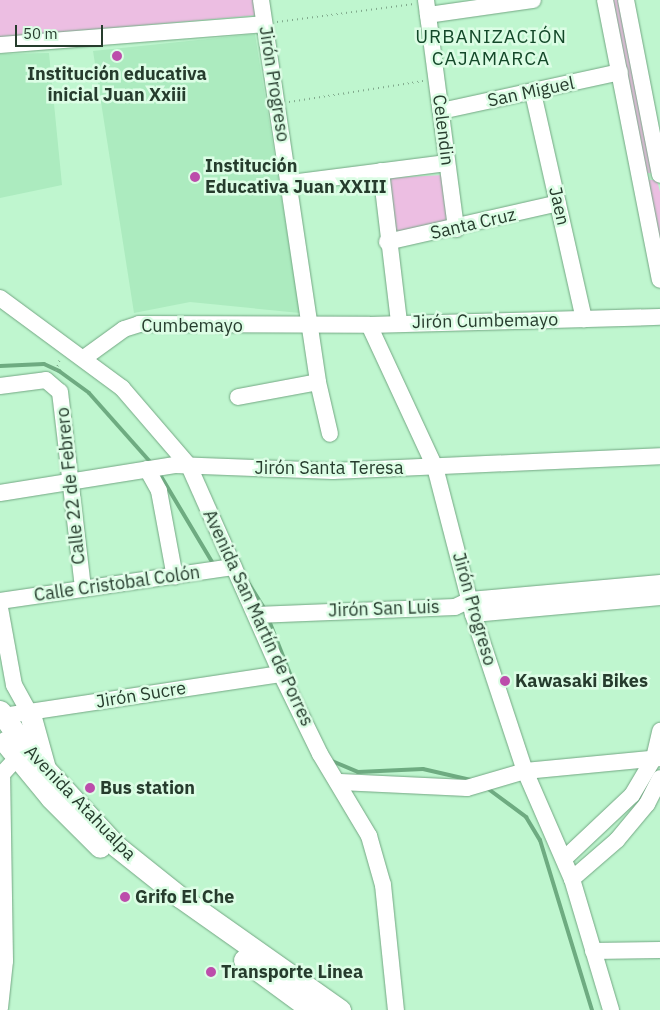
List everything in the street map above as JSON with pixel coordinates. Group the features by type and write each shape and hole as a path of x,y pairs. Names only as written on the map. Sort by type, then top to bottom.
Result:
{"main road":[{"path":"30,714 45,768"},
{"name":"Avenida Atahualpa","path":"1,720 14,751 109,856 312,1010"},
{"name":"Avenida Atahualpa","path":"14,751 45,768 123,852 180,898 340,1010"}],"street":[{"name":"Jirón Progreso","path":"261,0 291,183 318,382 330,434"},
{"path":"427,6 527,0"},
{"path":"605,0 642,176 660,280"},
{"path":"626,0 660,176 642,176"},
{"name":"Celendin","path":"427,6 456,229"},
{"path":"0,45 264,24"},
{"name":"San Miguel","path":"441,111 533,93 620,72"},
{"name":"Jaen","path":"533,93 584,319"},
{"path":"291,183 447,163"},
{"path":"380,171 399,323"},
{"name":"Santa Cruz","path":"388,242 456,229 558,203"},
{"name":"Avenida San Martín de Porres","path":"0,298 84,358 122,388 189,466 234,568 265,614 281,674 320,754 340,782 369,836 383,886 396,1010"},
{"name":"Jirón Cumbemayo","path":"311,326 660,317"},
{"name":"Cumbemayo","path":"84,358 124,328 138,324 311,326"},
{"name":"Jirón Progreso","path":"370,325 436,467 472,607 524,771 572,879 612,1010"},
{"name":"Calle 22 de Febrero","path":"0,386 46,380 56,385 70,482 82,589"},
{"path":"238,397 318,382"},
{"name":"Jirón Santa Teresa","path":"0,493 153,468 189,466 333,471 660,456"},
{"path":"153,468 175,577"},
{"name":"Calle Cristobal Colón","path":"0,601 234,568"},
{"name":"Jirón San Luis","path":"472,607 660,582"},
{"name":"Jirón San Luis","path":"265,614 472,607 660,597"},
{"path":"0,608 14,686 30,714"},
{"name":"Jirón Sucre","path":"1,720 281,674"},
{"path":"564,859 632,796 657,758 660,731"},
{"path":"0,1008 5,961 2,774 14,751"},
{"path":"340,782 473,787 524,771 657,758"},
{"path":"572,879 616,840 646,804 660,778"},
{"path":"593,951 660,950"}],"path":[{"path":"264,24 427,6"},
{"path":"277,104 436,79"}],"shaded area":[{"path":"0,0 256,0 258,15 0,38"},
{"path":"608,0 620,0 657,173 645,173"},
{"name":"Institución Educativa Juan XXIII","path":"255,34 300,313 190,302 134,313 93,51"},
{"path":"49,53 62,185 0,198 0,54"},
{"path":"443,175 451,225 395,235 389,178"},
{"path":"646,180 657,180 660,192 660,249"}],"waterway":[{"path":"0,366 44,364 59,371 89,393 152,464"},
{"path":"159,473 212,562"},
{"path":"249,584 266,611"},
{"path":"268,618 292,679"},
{"path":"332,761 358,772 423,769 471,780"},
{"path":"487,788 526,817 540,840 592,1010"}],"place":[{"name":"Institución educativa inicial Juan Xxiii","path":"117,56"},
{"name":"Institución Educativa Juan XXIII","path":"195,177"},
{"name":"Kawasaki Bikes","path":"505,681"},
{"name":"Bus station","path":"90,788"},
{"name":"Grifo El Che","path":"125,897"},
{"name":"Transporte Linea","path":"211,972"}],"district":[{"name":"URBANIZACIÓN CAJAMARCA","path":"491,48"}]}
